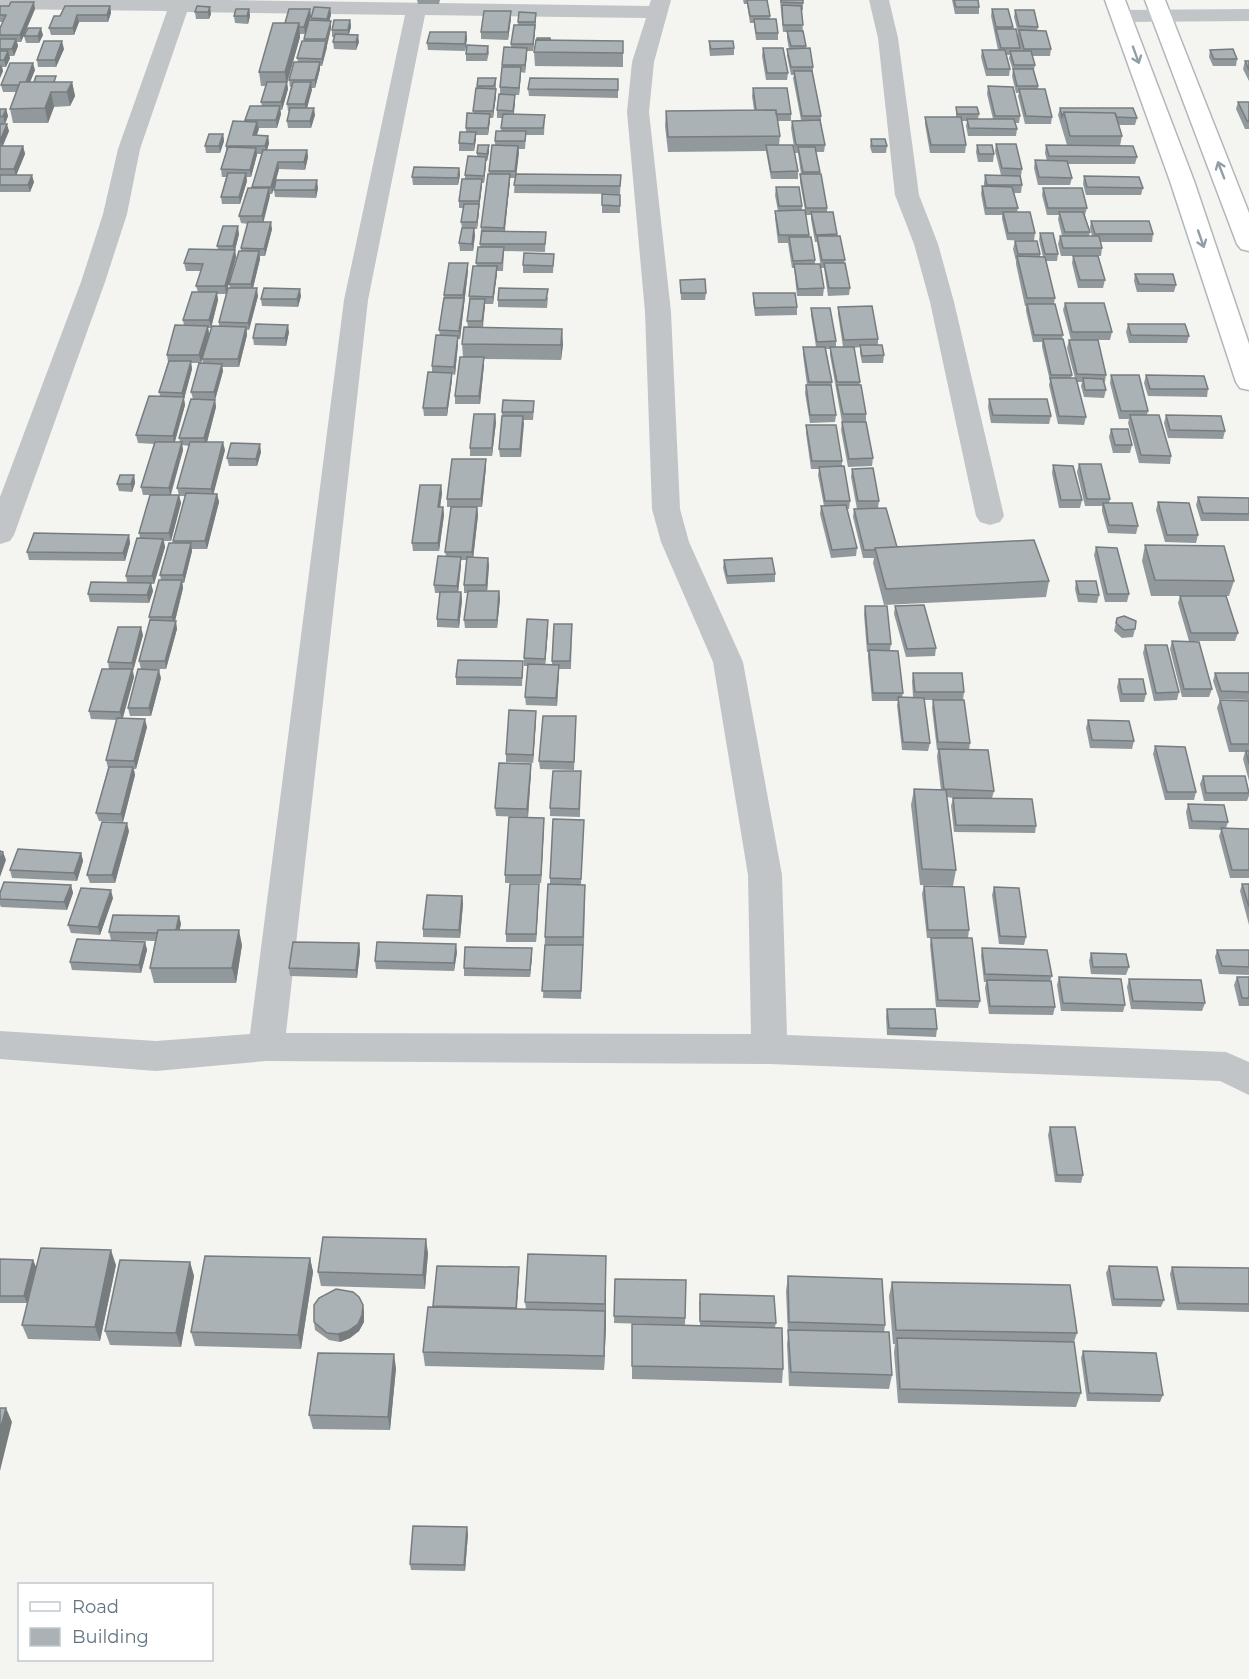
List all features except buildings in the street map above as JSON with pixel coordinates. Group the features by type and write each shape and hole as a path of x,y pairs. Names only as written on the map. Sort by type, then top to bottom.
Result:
{"street":[{"path":"879,0 888,38 907,195 926,244 942,302 990,516"},
{"path":"0,3 416,10 659,6 643,62 638,112 658,312 666,509 675,543 728,662 765,875 770,1049"},
{"path":"0,535 93,282 115,214 129,149 179,6"},
{"path":"1249,15 1158,8 1118,8 1182,181 1249,382"},
{"path":"1158,8 1249,243"},
{"path":"266,1047 356,300 416,10"},
{"path":"0,1045 156,1056 266,1047 770,1049 1226,1067 1249,1080"}]}
